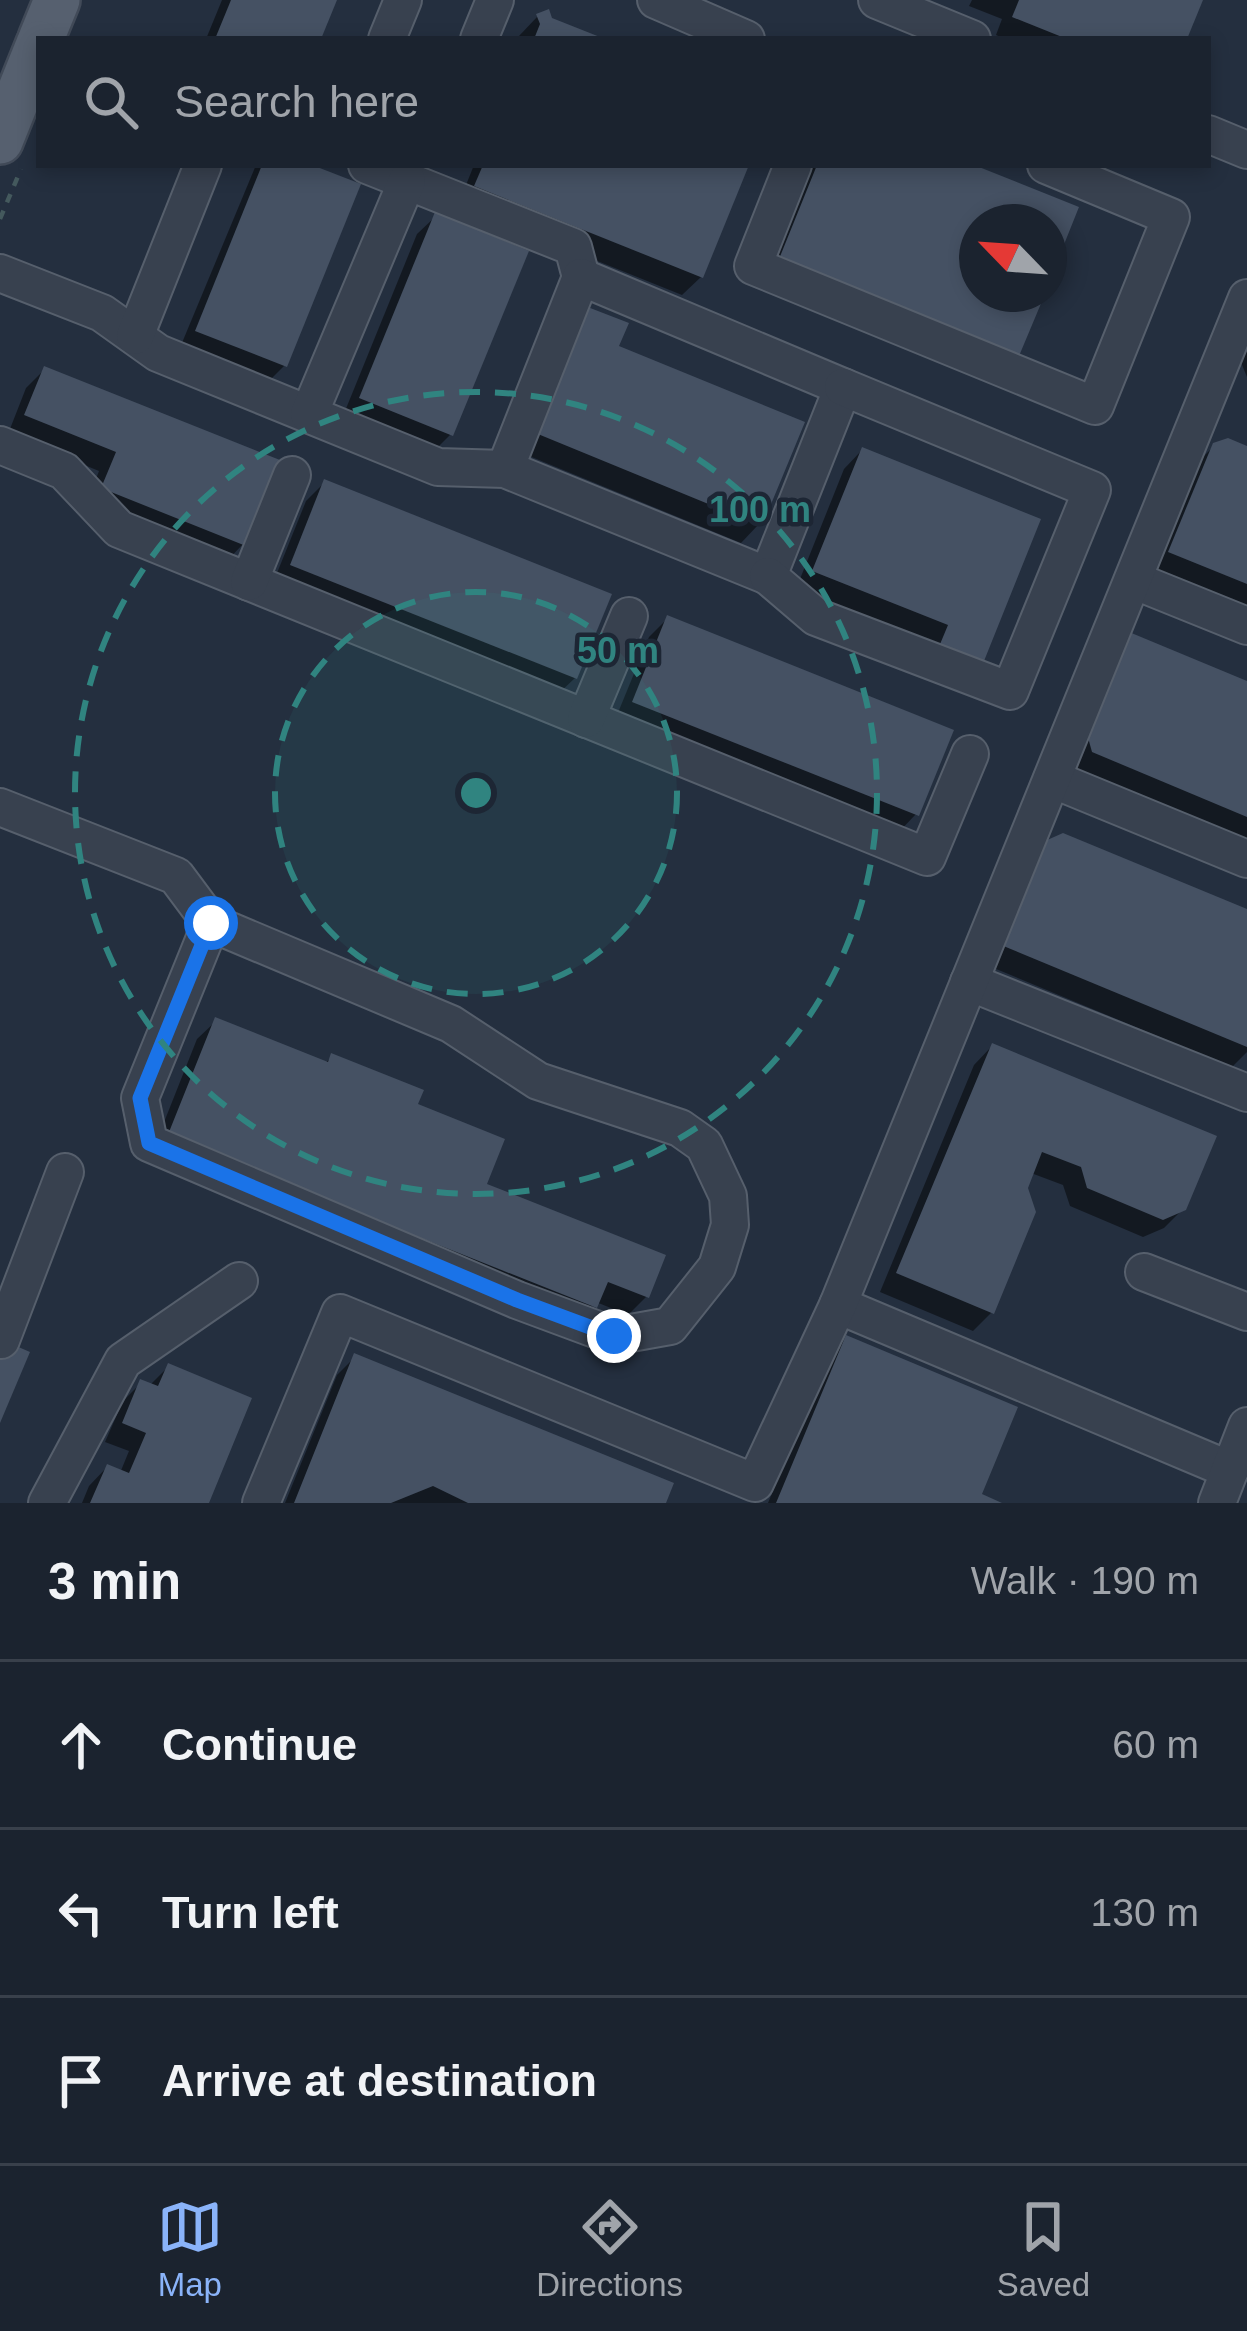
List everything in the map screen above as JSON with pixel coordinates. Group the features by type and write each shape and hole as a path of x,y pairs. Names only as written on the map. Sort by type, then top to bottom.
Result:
{"main road":[{"path":"44,36 57,0"},
{"path":"0,140 36,56"}],"street":[{"path":"388,36 403,0"},
{"path":"480,36 496,0"},
{"path":"656,0 739,36"},
{"path":"885,2 965,36"},
{"path":"1211,135 1247,150"},
{"path":"135,336 201,168"},
{"path":"374,168 574,247 581,277 505,469"},
{"path":"792,168 753,266 1095,406 1171,217 1053,168"},
{"path":"309,415 406,181"},
{"path":"0,273 102,313 158,353 438,467 505,469 768,576 816,617 1010,691 1092,490 581,277"},
{"path":"261,1503 340,1313 748,1493 838,1305 1247,298"},
{"path":"1213,382 1247,396"},
{"path":"768,576 843,387"},
{"path":"0,445 64,471 118,530 927,857 970,754"},
{"path":"249,582 292,475"},
{"path":"1132,580 1247,626"},
{"path":"586,719 629,616"},
{"path":"1052,779 1247,859"},
{"path":"0,807 176,877 211,923 451,1024 538,1081 680,1128 704,1145 728,1196 730,1225 717,1267 670,1326 614,1336 495,1291 149,1143 140,1098 211,923"},
{"path":"969,982 1247,1093"},
{"path":"1,1340 16,1254 65,1172"},
{"path":"1144,1272 1247,1312"},
{"path":"47,1503 123,1361 239,1281"},
{"path":"838,1305 1223,1486 1246,1430"}],"building":[{"path":"231,0 337,0 322,36 216,36"},
{"path":"1019,0 1203,0 1188,36 1060,36 1012,17"},
{"path":"549,9 552,18 597,36 535,36 540,24 536,14"},
{"path":"261,168 320,168 361,184 287,367 195,331"},
{"path":"482,168 748,168 703,278 474,186"},
{"path":"816,168 982,168 1079,207 1067,237 1067,204 959,204 959,312 1037,312 1019,356 779,259"},
{"path":"435,212 529,251 453,436 359,398"},
{"path":"585,306 629,323 619,346 805,422 762,526 533,432"},
{"path":"44,366 280,460 246,546 101,488 116,452 24,415"},
{"path":"1228,438 1247,446 1247,584 1168,552 1213,443"},
{"path":"862,447 1041,519 982,666 938,649 948,625 812,571"},
{"path":"324,479 612,594 577,679 290,565"},
{"path":"667,615 954,730 919,816 632,702"},
{"path":"1129,632 1247,681 1247,817 1092,752 1087,734"},
{"path":"1063,833 1247,909 1247,1047 1001,945 1045,841"},
{"path":"215,1017 328,1062 331,1053 424,1090 418,1104 505,1139 487,1184 666,1255 649,1298 608,1282 597,1308 167,1137"},
{"path":"992,1043 1217,1136 1186,1210 1163,1220 1087,1188 1081,1167 1042,1152 1028,1188 1036,1212 994,1314 896,1273"},
{"path":"846,1335 1018,1407 982,1494 1002,1503 776,1503"},
{"path":"0,1339 30,1352 0,1423"},
{"path":"354,1353 674,1483 666,1503 468,1503 433,1486 391,1503 294,1503"},
{"path":"168,1363 252,1398 209,1503 90,1503 107,1464 129,1473 146,1433 122,1423 140,1379 158,1386"}],"route":[{"path":"211,923 140,1098 149,1143 517,1300 614,1336"}]}
